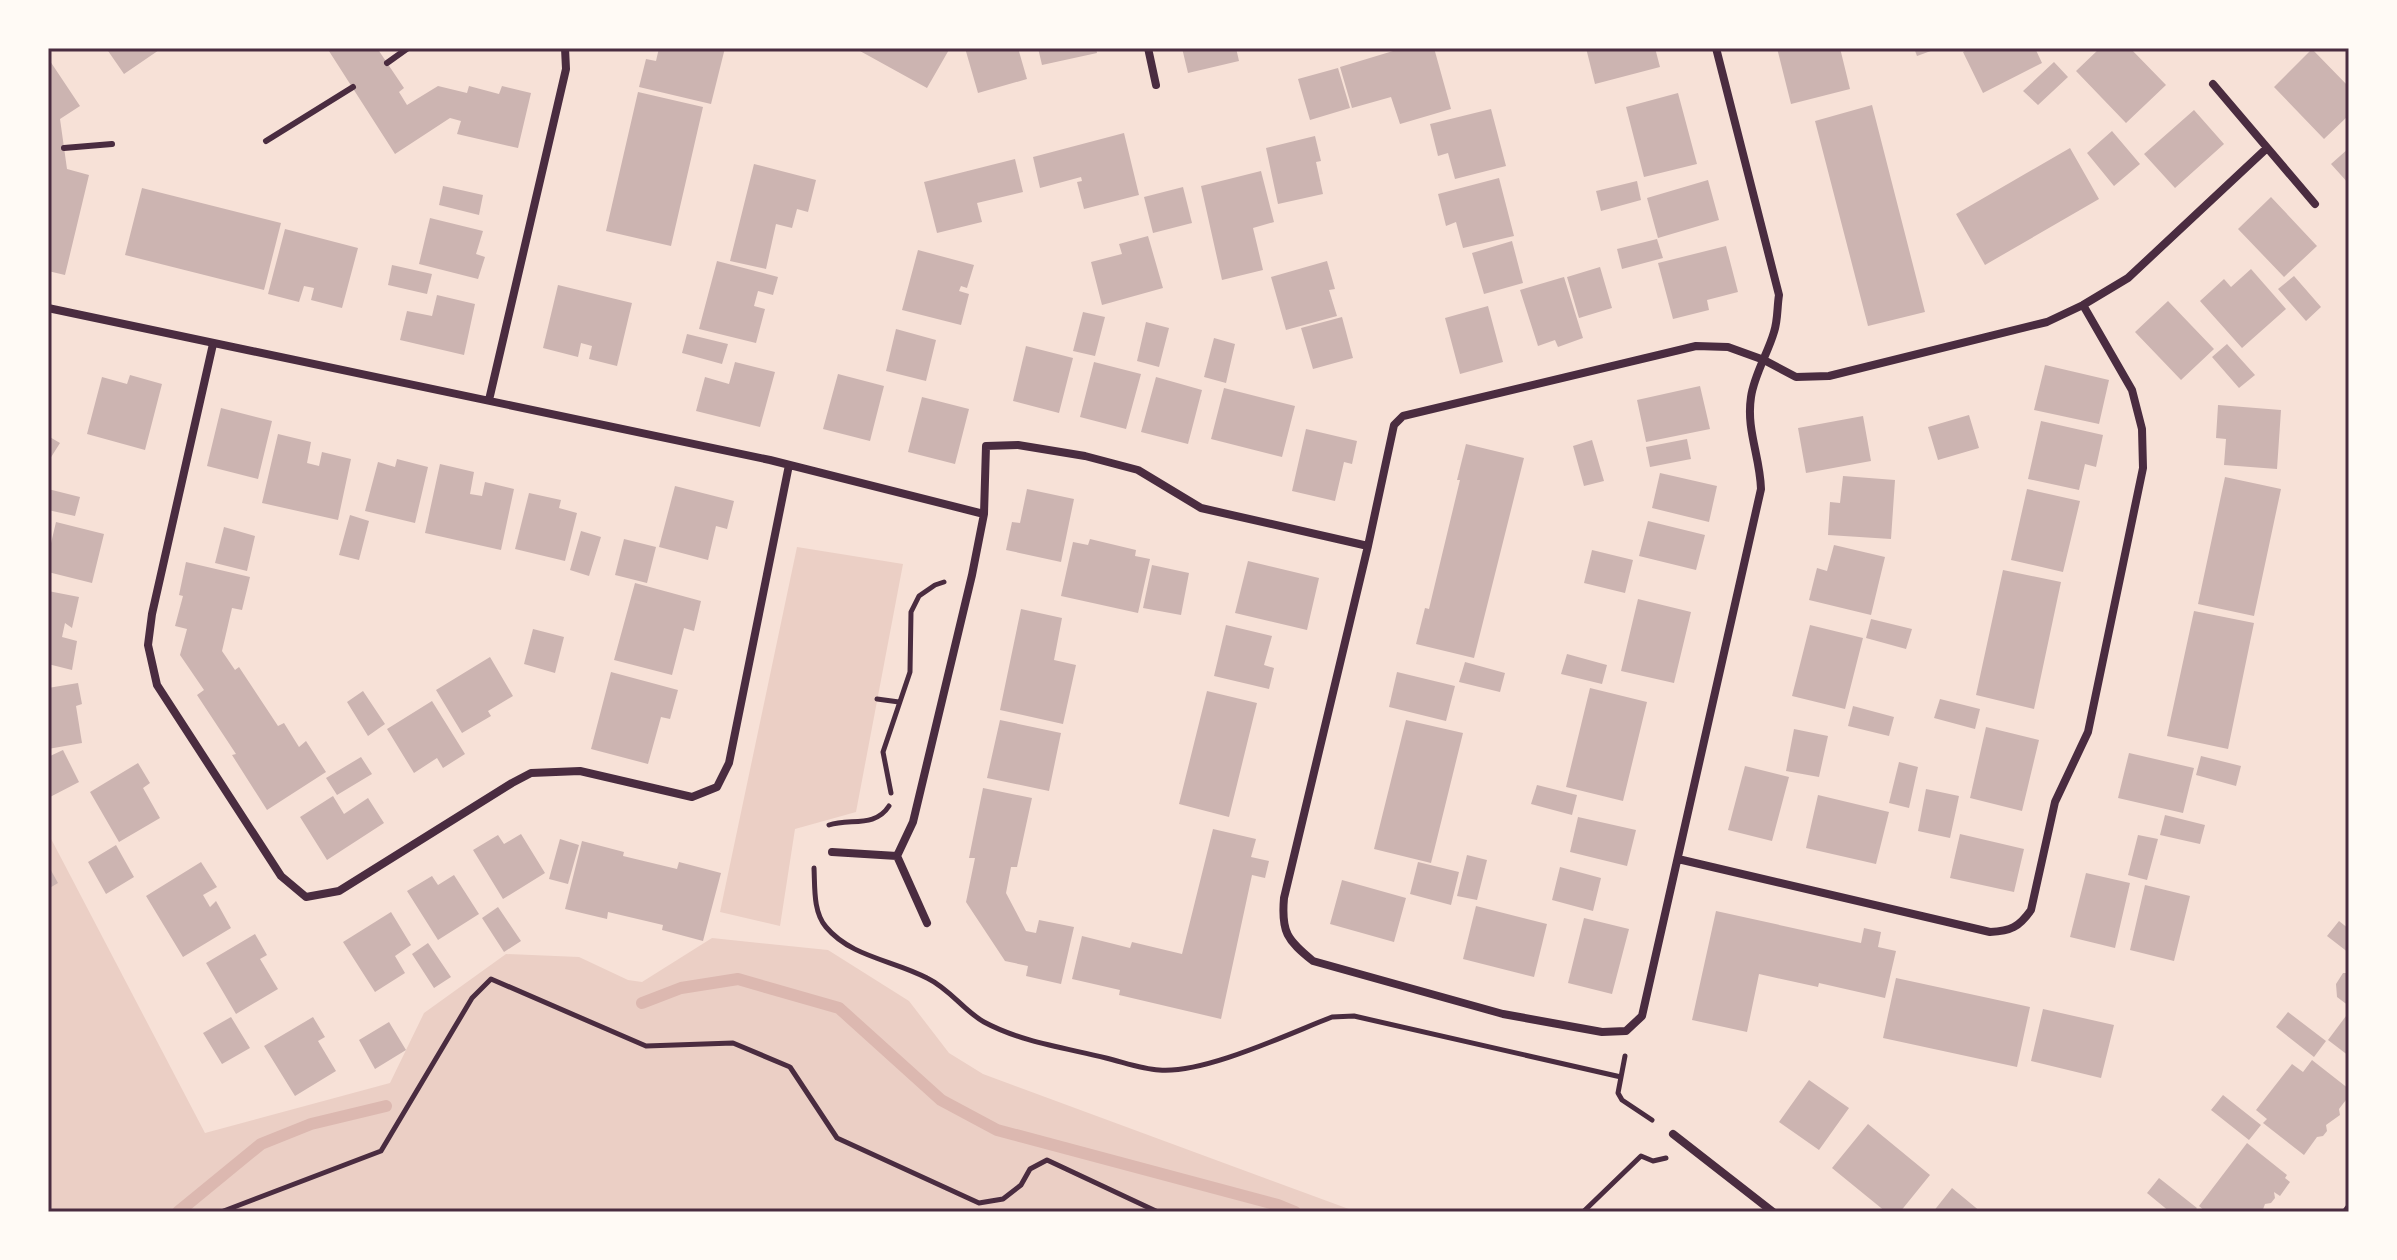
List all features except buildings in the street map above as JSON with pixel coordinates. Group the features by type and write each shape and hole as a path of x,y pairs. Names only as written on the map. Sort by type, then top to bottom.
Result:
{"street":[{"path":"489,400 566,69 565,48"},
{"path":"1148,48 1156,85"},
{"path":"1716,48 1779,295 1775,328 1764,360 1751,394 1749,428 1761,469 1761,489 1642,1016 1626,1031 1602,1032 1503,1014 1313,961 1290,943 1282,921 1284,898 1394,425 1403,416 1696,346 1728,347 1764,360 1796,377 1829,376 2047,322 2128,278 2267,148"},
{"path":"2213,84 2315,204"},
{"path":"1678,859 1990,932 2008,932 2020,925 2031,910 2055,802 2088,732 2143,468 2142,429 2132,390 2083,305"},
{"path":"48,308 789,465 984,514"},
{"path":"213,344 152,614 148,645 157,685 180,722 281,876 306,897 339,891 531,773 580,771 692,797 717,787 729,763 789,465"},
{"path":"927,923 897,856 913,822 972,575 984,514 986,446 1018,445 1085,456 1138,470 1201,508 1368,546"},
{"path":"832,852 897,856"},
{"path":"1673,1134 1773,1212"}],"lane":[{"path":"387,63 408,48"},
{"path":"266,141 353,87"},
{"path":"64,148 112,144"}],"path":[{"path":"824,829 838,822 868,821 886,811 892,799 883,752 910,672 911,612 919,596 935,585 972,575"},
{"path":"877,699 899,702"},
{"path":"813,853 815,901 822,923 839,941 930,979 954,995 981,1020 1009,1034 1160,1071 1205,1066 1332,1017 1354,1016 1621,1077"},
{"path":"221,1212 381,1151 472,998 491,979 646,1046 733,1043 790,1067 837,1138 979,1203 1003,1199 1021,1185 1030,1169 1047,1160 1158,1212"},
{"path":"1626,1031 1618,1087 1622,1100 1673,1134"},
{"path":"1583,1212 1641,1156 1653,1161 1695,1152"}],"shaded area":[{"path":"797,547 903,564 856,812 795,829 780,926 720,912"},
{"path":"48,833 205,1133 390,1083 424,1013 506,954 579,957 628,980 642,982 712,938 828,950 909,1001 949,1053 983,1074 1357,1212 48,1212"}],"waterway":[{"path":"642,1003 681,988 738,979 839,1008 941,1100 997,1130 1295,1212"},
{"path":"178,1212 261,1144 311,1124 386,1106"}]}
